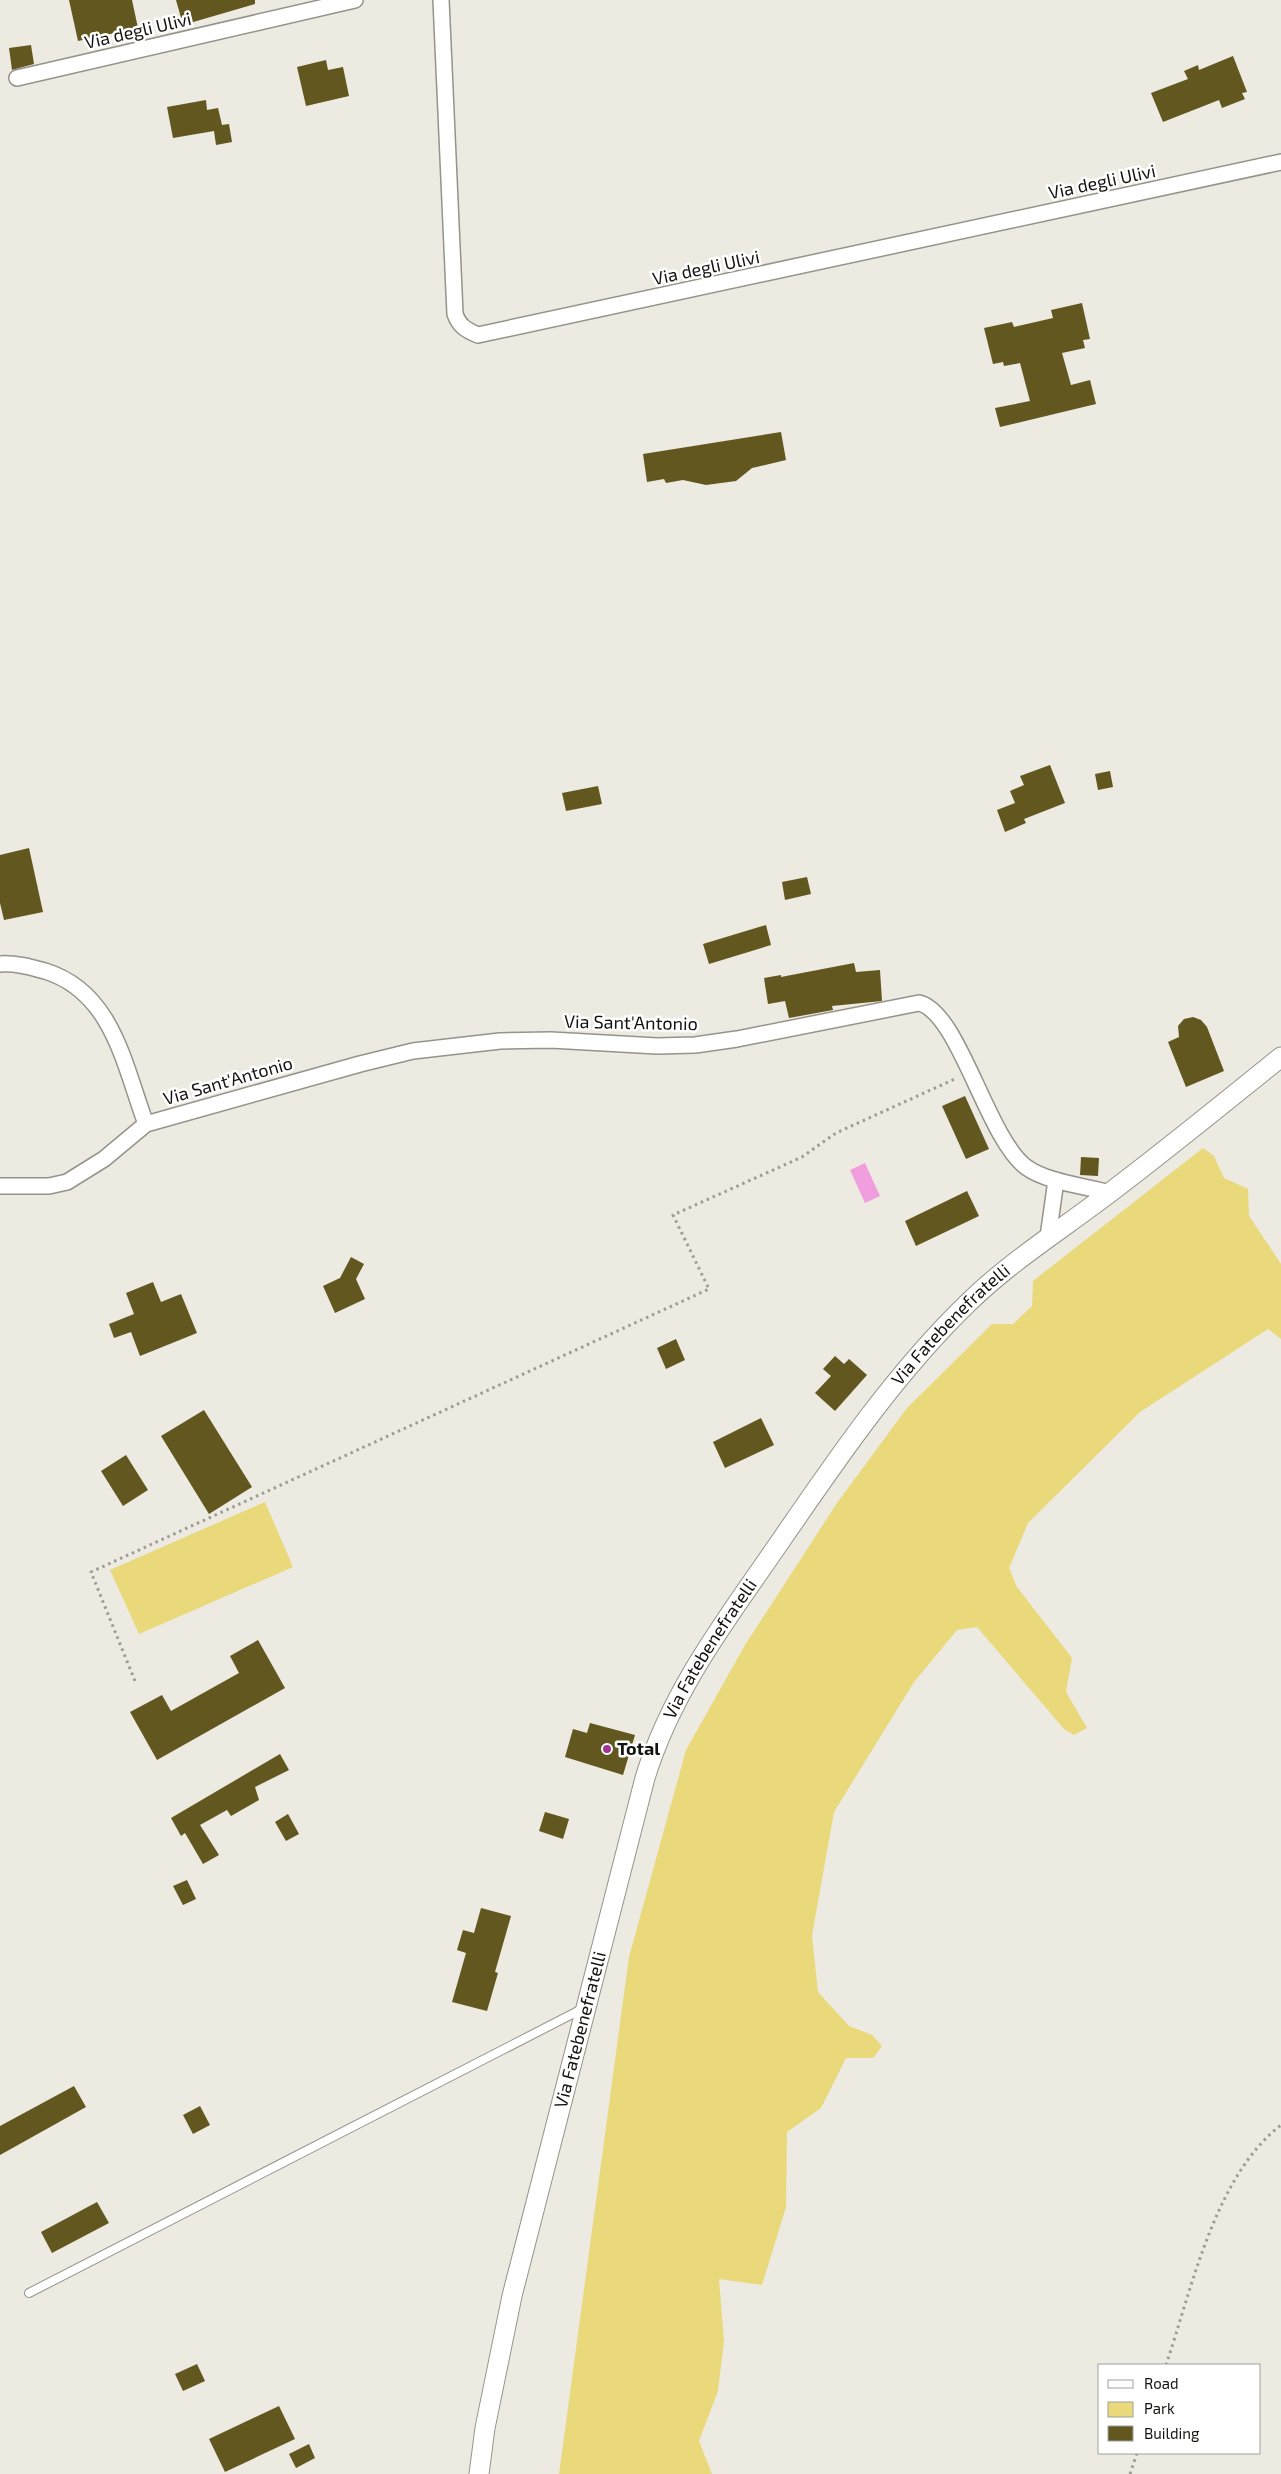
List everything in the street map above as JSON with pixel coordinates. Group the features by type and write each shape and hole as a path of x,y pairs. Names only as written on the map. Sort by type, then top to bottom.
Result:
{"street":[{"name":"Via degli Ulivi","path":"17,78 356,0"},
{"name":"Via degli Ulivi","path":"441,0 455,314 458,322 466,330 478,335 1281,162"},
{"path":"0,964 22,965 57,975 72,983 92,999 115,1036 146,1124 104,1159 67,1182 49,1186 0,1186"},
{"name":"Via Sant'Antonio","path":"146,1124 360,1064 433,1048 487,1042 551,1040 640,1046 695,1045 737,1039 915,1003 924,1004 934,1012 954,1041 1002,1138 1012,1153 1032,1171 1056,1180 1110,1192"},
{"name":"Via Fatebenefratelli","path":"479,2474 489,2409 512,2296 585,2007 653,1750 668,1716 698,1662 805,1505 902,1374 940,1332 971,1300 1048,1237 1110,1192 1281,1057"},
{"path":"1048,1237 1056,1180"}],"lane":[{"path":"29,2293 585,2007"}],"path":[{"path":"136,1681 91,1572 708,1290 674,1215 802,1157 836,1134 970,1072"},
{"path":"1166,2364 1222,2201 1248,2158 1281,2125"},
{"path":"1130,2474 1137,2454"}],"green space":[{"path":"1203,1148 1214,1156 1224,1178 1248,1189 1249,1216 1281,1264 1281,1339 1268,1329 1140,1412 1028,1523 1009,1568 1017,1587 1072,1658 1066,1692 1087,1728 1074,1735 1064,1729 977,1627 957,1630 914,1682 834,1812 812,1935 818,1992 849,2026 872,2035 882,2046 873,2058 846,2058 821,2108 787,2132 786,2207 762,2285 719,2279 724,2341 718,2391 699,2441 712,2474 559,2474 629,1957 686,1750 745,1645 837,1503 907,1408 992,1324 1013,1324 1032,1306 1033,1281"},
{"path":"265,1502 293,1567 139,1634 110,1570"}],"shaded area":[{"path":"865,1163 880,1196 865,1203 850,1170"}],"building":[{"path":"69,0 132,0 138,28 78,41"},
{"path":"176,0 255,0 255,4 183,25"},
{"path":"31,45 34,64 12,70 9,48"},
{"path":"1233,56 1247,92 1242,93 1245,99 1222,108 1219,100 1163,122 1151,93 1188,79 1184,71 1198,65 1199,70"},
{"path":"326,60 328,70 343,67 349,96 306,106 297,67"},
{"path":"206,100 207,110 218,108 222,125 229,124 232,142 216,145 214,131 173,138 167,107"},
{"path":"1082,303 1090,339 1083,340 1085,348 1062,353 1071,385 1090,380 1096,404 1000,427 995,408 1030,401 1020,363 1004,366 1003,362 993,364 984,328 1012,322 1014,327 1053,318 1051,310"},
{"path":"781,432 786,460 752,468 736,481 706,485 683,480 666,483 664,479 647,482 643,454"},
{"path":"1050,765 1065,803 1024,819 1026,823 1005,832 997,810 1015,803 1010,791 1024,785 1020,776"},
{"path":"1110,771 1113,787 1098,790 1095,774"},
{"path":"598,786 602,804 566,811 562,793"},
{"path":"29,848 43,912 4,920 0,903 0,855"},
{"path":"807,877 811,894 785,900 782,882"},
{"path":"766,925 771,945 709,964 703,944"},
{"path":"854,963 856,972 880,970 882,1001 832,1006 833,1010 789,1018 785,1001 768,1004 764,978 781,975 781,977"},
{"path":"1193,1017 1201,1020 1207,1027 1224,1071 1186,1087 1168,1042 1179,1037 1178,1026 1184,1019"},
{"path":"965,1096 989,1149 966,1159 942,1106"},
{"path":"1081,1157 1099,1158 1098,1176 1080,1175"},
{"path":"967,1191 979,1216 916,1246 905,1221"},
{"path":"351,1257 364,1264 356,1279 365,1299 335,1313 323,1286 340,1278"},
{"path":"153,1282 161,1302 181,1294 197,1333 140,1356 131,1332 114,1338 109,1324 134,1314 126,1293"},
{"path":"676,1339 685,1360 666,1369 657,1348"},
{"path":"835,1356 844,1364 849,1359 867,1375 835,1411 815,1393 831,1376 823,1369"},
{"path":"204,1410 252,1487 209,1514 161,1436"},
{"path":"761,1418 774,1445 725,1468 713,1442"},
{"path":"126,1455 148,1490 123,1506 101,1471"},
{"path":"258,1640 285,1688 157,1760 130,1712 162,1695 171,1711 239,1673 230,1656"},
{"name":"Total","path":"590,1723 635,1735 623,1775 565,1757 573,1729 587,1733"},
{"path":"280,1754 289,1770 255,1787 259,1800 231,1816 227,1810 200,1825 219,1855 203,1864 185,1833 181,1836 171,1818"},
{"path":"545,1812 569,1819 563,1839 539,1831"},
{"path":"288,1814 299,1834 286,1841 275,1822"},
{"path":"187,1880 196,1899 183,1905 173,1886"},
{"path":"481,1908 511,1916 495,1972 498,1973 487,2011 452,2002 466,1953 457,1950 463,1930 474,1933"},
{"path":"74,2086 86,2107 0,2155 0,2126"},
{"path":"200,2106 210,2125 193,2134 183,2115"},
{"path":"97,2202 109,2223 52,2253 41,2232"},
{"path":"197,2364 205,2381 183,2391 175,2374"},
{"path":"279,2406 295,2439 225,2472 209,2439"},
{"path":"309,2444 315,2458 296,2468 289,2454"}],"place":[{"name":"Total","path":"607,1749"}]}
